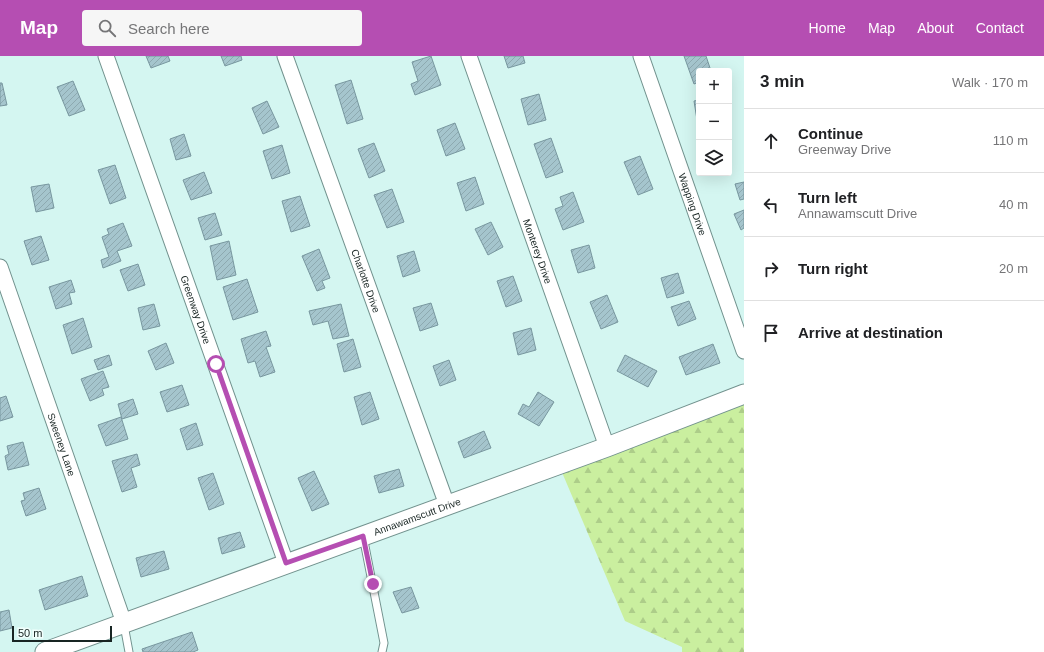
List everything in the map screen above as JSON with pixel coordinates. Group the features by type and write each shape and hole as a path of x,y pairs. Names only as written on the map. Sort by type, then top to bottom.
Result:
{"street":[{"name":"Greenway Drive","path":"106,56 286,563"},
{"name":"Charlotte Drive","path":"285,56 447,505"},
{"name":"Monterey Drive","path":"469,56 607,447"},
{"name":"Wapping Drive","path":"641,56 744,351"},
{"name":"Sweeney Lane","path":"0,267 124,623"},
{"name":"Annawamscutt Drive","path":"45,652 607,447 744,394"}],"lane":[{"path":"363,536 384,642 382,652"},
{"path":"124,623 129,652"}],"green space":[{"path":"744,398 744,652 682,652 682,647 625,621 561,470"}],"building":[{"path":"146,56 168,56 170,61 151,68"},
{"path":"221,56 241,56 242,60 225,66"},
{"path":"431,56 441,85 415,95 411,84 418,81 412,62"},
{"path":"504,56 523,56 525,63 508,68"},
{"path":"684,56 706,56 710,68 696,68 696,83 694,84"},
{"path":"351,80 363,119 347,124 335,85"},
{"path":"73,81 85,110 69,116 57,87"},
{"path":"0,83 2,83 7,105 0,106"},
{"path":"539,94 546,120 528,125 521,99"},
{"path":"267,101 279,127 263,134 252,108"},
{"path":"694,101 696,101 696,114"},
{"path":"455,123 465,149 446,156 437,130"},
{"path":"184,134 191,156 176,160 170,139"},
{"path":"551,138 563,172 546,178 534,144"},
{"path":"374,143 385,171 369,178 358,149"},
{"path":"282,145 290,173 272,179 263,151"},
{"path":"640,156 653,189 638,195 624,162"},
{"path":"115,165 126,198 110,204 98,170"},
{"path":"204,172 212,193 191,200 183,180"},
{"path":"475,177 484,204 466,211 457,183"},
{"path":"744,182 744,199 740,200 735,184"},
{"path":"49,184 54,208 36,212 31,187"},
{"path":"392,189 404,222 387,228 374,195"},
{"path":"573,192 584,222 563,230 555,209 563,206 560,197"},
{"path":"300,196 310,226 291,232 282,201"},
{"path":"744,210 744,228 741,230 734,214"},
{"path":"215,213 222,235 205,240 198,218"},
{"path":"491,222 503,247 488,255 475,229"},
{"path":"123,223 132,246 117,251 121,261 103,268 101,260 109,257 102,237 109,234 107,229"},
{"path":"41,236 49,260 32,265 24,241"},
{"path":"229,241 236,275 217,280 210,246"},
{"path":"589,245 595,268 578,273 571,250"},
{"path":"319,249 330,278 322,281 325,288 317,291 302,256"},
{"path":"414,251 420,271 403,277 397,256"},
{"path":"138,264 145,285 128,291 120,270"},
{"path":"678,273 684,293 667,298 661,278"},
{"path":"513,276 522,301 506,307 497,281"},
{"path":"247,279 258,312 233,320 223,287"},
{"path":"71,280 75,292 69,293 72,304 56,309 49,287"},
{"path":"607,295 618,322 601,329 590,302"},
{"path":"689,301 696,319 678,326 671,307"},
{"path":"431,303 438,325 420,331 413,308"},
{"path":"154,304 160,326 143,330 138,308"},
{"path":"341,304 349,336 333,339 328,321 313,325 309,311"},
{"path":"83,318 92,347 72,354 63,325"},
{"path":"531,328 536,350 518,355 513,333"},
{"path":"266,331 271,346 266,347 275,372 260,377 255,361 248,363 241,339"},
{"path":"353,339 361,367 344,372 337,344"},
{"path":"166,343 174,363 156,370 148,351"},
{"path":"713,344 720,363 686,375 679,357"},
{"path":"109,355 112,365 98,370 94,360"},
{"path":"625,355 657,371 648,387 617,371"},
{"path":"449,360 456,380 440,386 433,366"},
{"path":"103,371 109,387 102,389 104,395 90,401 81,379"},
{"path":"182,385 189,405 167,412 160,392"},
{"path":"370,392 379,419 362,425 354,397"},
{"path":"538,392 554,402 539,426 518,414 523,404 529,407"},
{"path":"6,396 13,417 0,421 0,398"},
{"path":"133,399 138,414 122,419 118,404"},
{"path":"121,417 128,439 106,446 98,425"},
{"path":"196,423 203,445 187,450 180,429"},
{"path":"484,431 491,448 464,458 458,442"},
{"path":"23,442 29,465 8,470 5,456 9,454 7,446"},
{"path":"137,454 140,465 131,468 137,487 122,492 112,461"},
{"path":"399,469 404,486 379,493 374,476"},
{"path":"314,471 329,504 312,511 298,478"},
{"path":"213,473 224,504 209,510 198,478"},
{"path":"39,488 46,509 26,516 21,501 25,500 23,493"},
{"path":"240,532 245,547 222,554 218,538"},
{"path":"164,551 169,569 141,577 136,558"},
{"path":"82,576 88,596 45,610 39,590"},
{"path":"411,587 419,608 402,613 393,592"},
{"path":"9,610 12,628 0,631 0,612"},
{"path":"192,632 198,650 193,652 143,652 142,649"}],"route":[{"path":"216,364 286,563 363,536 373,584"}]}
